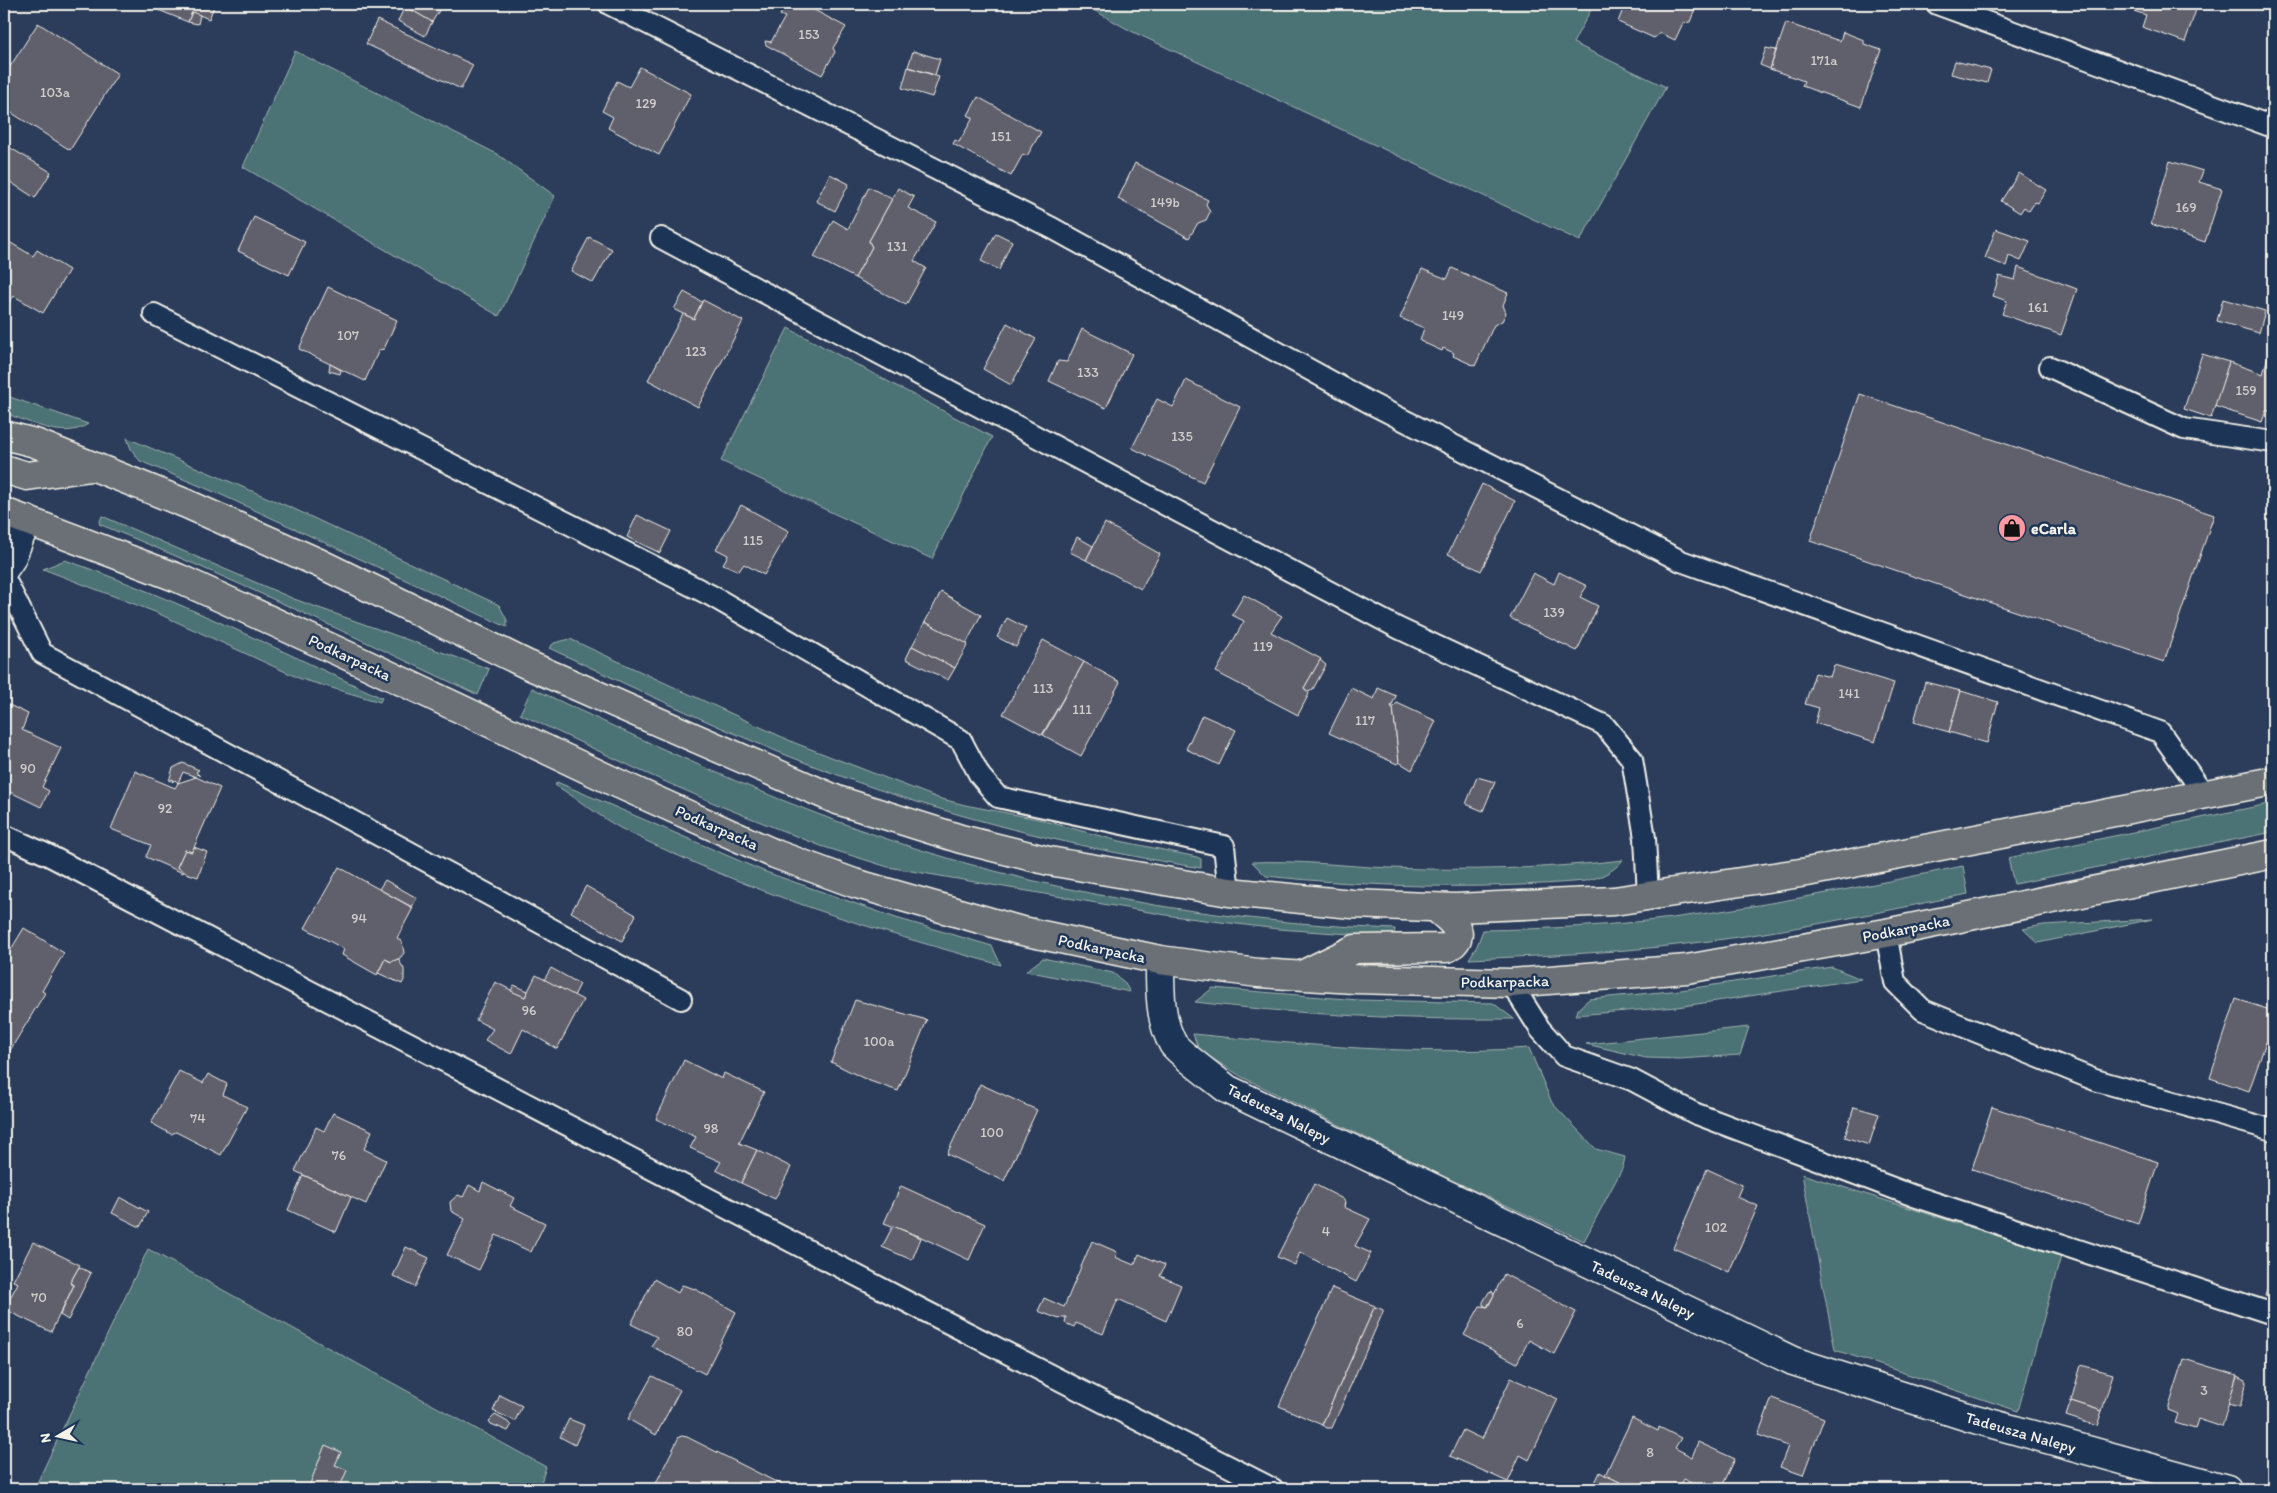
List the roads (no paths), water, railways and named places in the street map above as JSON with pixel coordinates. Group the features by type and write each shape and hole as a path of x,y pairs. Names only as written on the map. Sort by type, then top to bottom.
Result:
{"highway":[{"path":"4,434 34,443 205,512 328,567 526,664 837,800 961,839 1049,861 1229,892 1352,904 1436,908 1614,901 1807,872 2273,781"},
{"path":"4,469 27,476 92,466"},
{"name":"Podkarpacka","path":"16,516 178,578 617,783 775,854 854,883 1018,930 1160,960 1258,973 1354,979 1511,983 1687,969 1886,933 2273,854"},
{"path":"1300,975 1355,949 1448,948 1457,939 1458,931 1455,924 1436,908"}],"street":[{"path":"4,569 11,559 16,516"},
{"name":"Tadeusza Nalepy","path":"1160,960 1161,1004 1174,1044 1227,1089 1793,1361 1968,1418 2226,1489"}],"lane":[{"path":"609,4 1052,228 1372,404 1681,561 2160,732 2204,794"},
{"path":"1937,4 2273,127"},
{"path":"661,238 1398,628 1604,726 1632,758 1645,838 1648,896"},
{"path":"154,314 720,601 961,740 980,776 998,797 1224,846 1229,892"},
{"path":"2050,367 2184,429 2273,442"},
{"path":"4,577 42,653 681,999"},
{"path":"4,835 48,855 913,1305 1274,1489"},
{"path":"1886,933 1895,982 1924,1010 2095,1080 2273,1130"},
{"path":"1511,983 1540,1029 1564,1056 1632,1080 1694,1113 1914,1196 2273,1314"}],"place":[{"name":"eCarla","path":"2012,528"}]}
